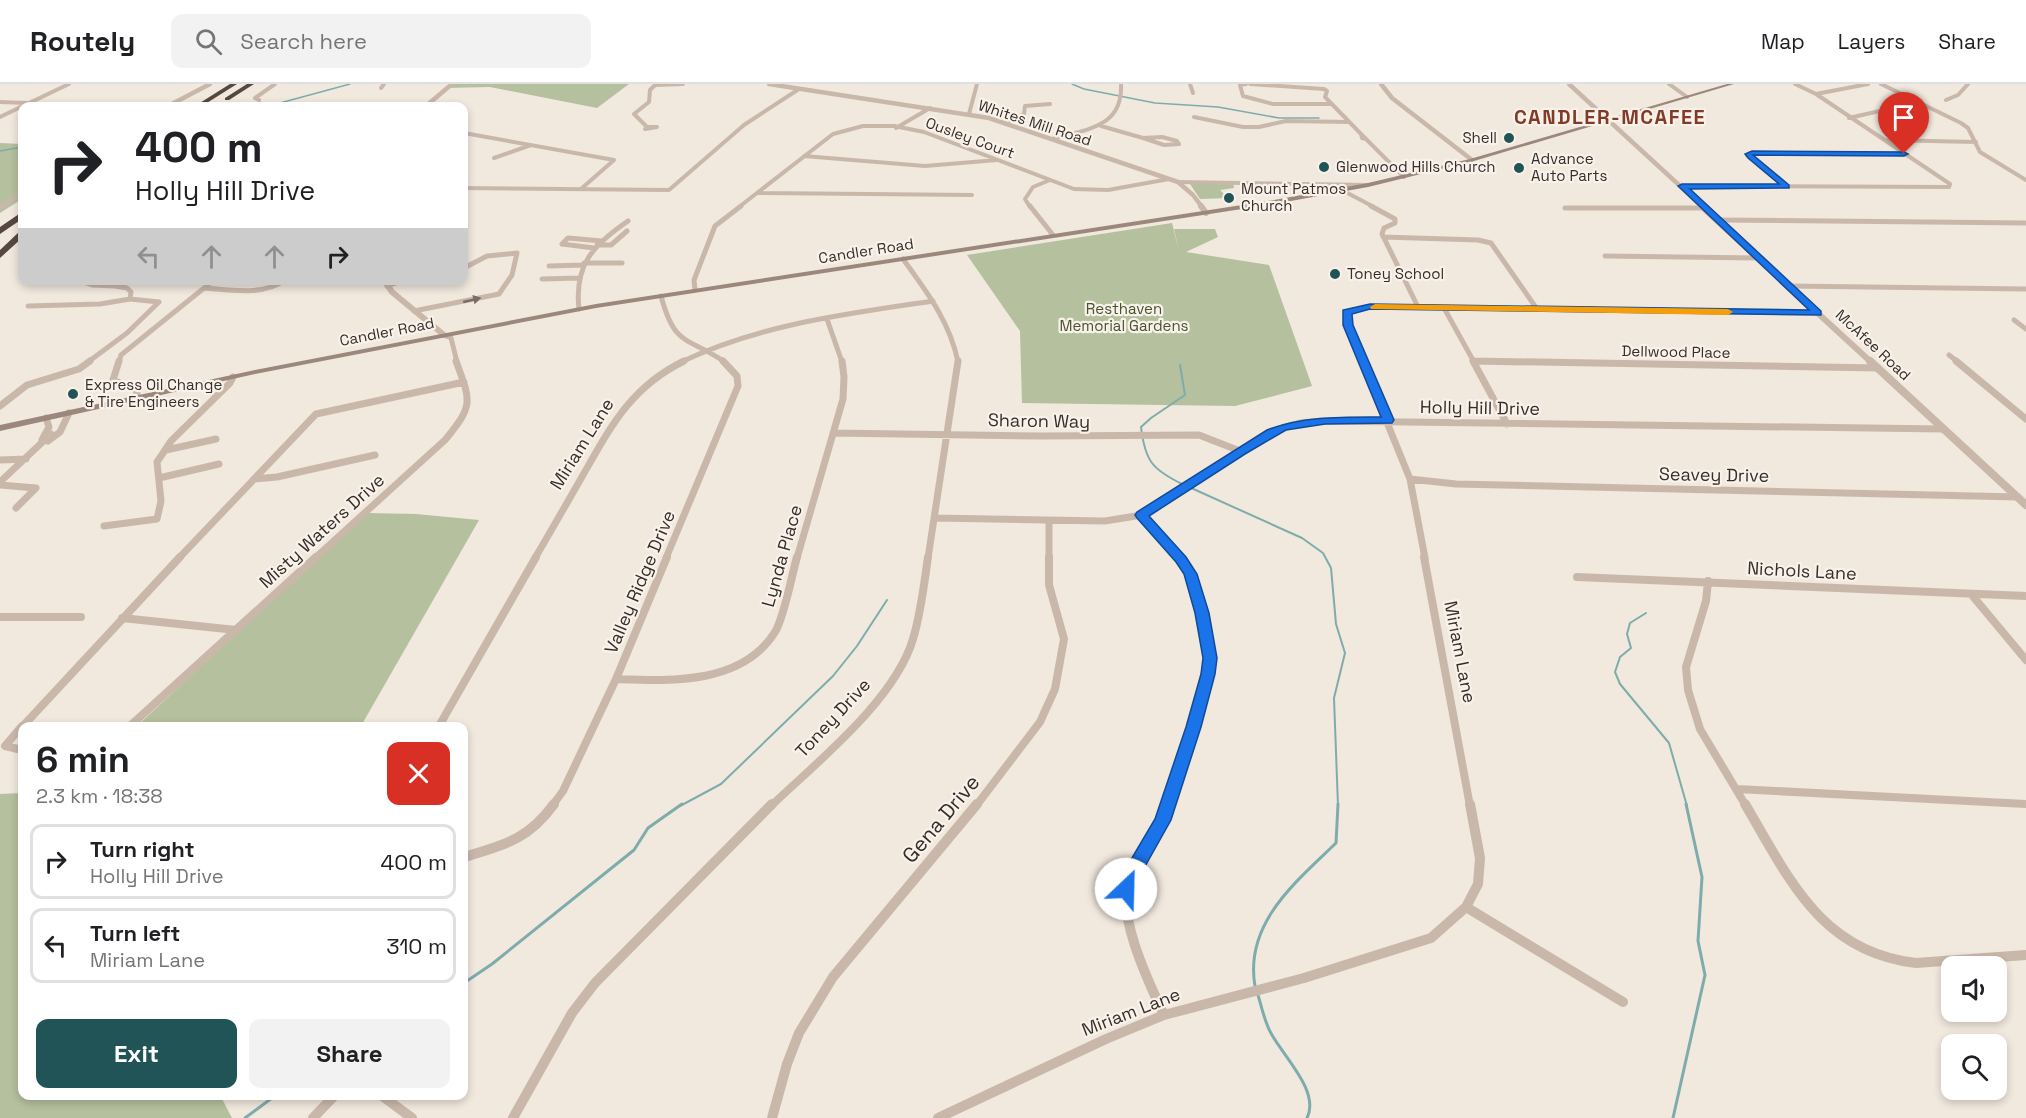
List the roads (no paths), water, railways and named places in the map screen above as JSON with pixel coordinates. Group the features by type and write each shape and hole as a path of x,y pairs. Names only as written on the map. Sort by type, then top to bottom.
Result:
{"highway":[{"path":"205,102 234,84"},
{"path":"222,102 251,84"},
{"path":"0,231 18,219"},
{"path":"0,250 18,236"},
{"path":"0,255 18,237"}],"main road":[{"name":"Candler Road","path":"0,428 233,376 579,309 1206,213 1368,185 1472,160 1732,84"}],"street":[{"path":"30,102 69,84"},
{"path":"176,102 210,84"},
{"path":"259,100 255,98 275,84"},
{"path":"431,102 452,84"},
{"path":"647,127 634,114 649,102 650,90 655,85 682,87 683,84"},
{"name":"Whites Mill Road","path":"769,84 969,114 1005,123 1178,182 1193,195 1206,213"},
{"path":"969,114 977,84"},
{"path":"1052,139 1101,126 1122,103 1120,84"},
{"path":"1190,84 1193,93"},
{"path":"1381,84 1392,98 1472,160"},
{"name":"McAfee Road","path":"1569,84 2026,504"},
{"path":"1669,84 1687,97"},
{"path":"1682,186 1949,188 1950,184 1816,94 1795,84"},
{"path":"1816,94 1868,84"},
{"path":"1881,84 1968,128 1980,152 2026,180"},
{"path":"1946,100 1958,95 1968,84"},
{"path":"1330,104 1305,105 1252,100 1243,96 1240,85 1322,88 1327,91 1324,96 1330,104 1404,177"},
{"path":"468,188 669,190 744,125 799,89"},
{"path":"0,102 18,103"},
{"path":"1849,118 1919,102"},
{"path":"1005,123 1024,114 1025,106 1050,104"},
{"path":"0,117 18,108"},
{"path":"896,128 930,108"},
{"path":"1194,117 1243,127 1291,120 1348,122"},
{"name":"Ousley Court","path":"695,290 694,280 711,232 724,218 757,192 833,134 843,130 868,125 896,128 944,139 1075,189 1089,190 1169,179"},
{"path":"1101,126 1164,145 1179,144 1177,141 1162,137 1143,138"},
{"path":"468,134 614,160 581,189"},
{"path":"1883,140 1976,142"},
{"path":"494,158 533,145"},
{"path":"1786,186 1754,160 1750,153 1904,154"},
{"path":"804,156 876,163 942,165 968,165 998,160"},
{"path":"1050,180 1033,187 1025,199 1053,236"},
{"path":"1178,182 1368,185"},
{"path":"1329,184 1395,219 1395,224 1381,230 1418,307"},
{"path":"757,192 972,195"},
{"path":"0,208 18,196"},
{"path":"1566,208 1705,208"},
{"path":"1718,220 2026,223"},
{"path":"579,309 579,278 583,264 598,245 628,221"},
{"path":"598,245 568,238 562,244 598,245 611,245 627,231"},
{"path":"1383,237 1478,240 1491,243 1537,309"},
{"path":"414,311 499,294 506,288 516,263 517,253 487,256 468,266"},
{"path":"1605,256 1758,258"},
{"name":"Toney Drive","path":"513,1118 572,1013 595,983 750,826 832,748 883,694 913,640 935,518 958,363 956,342 949,326 903,259"},
{"path":"549,266 622,263"},
{"path":"542,279 579,278"},
{"path":"120,285 131,292 130,299"},
{"path":"138,398 136,390 114,380 121,355 208,285"},
{"path":"205,288 260,290 278,285"},
{"path":"387,285 444,335"},
{"path":"1789,286 2026,289"},
{"name":"Valley Ridge Drive","path":"468,856 512,843 544,818 563,791 616,679 738,386 739,378 735,370 674,330 661,296"},
{"path":"0,406 27,385 74,372 87,364 127,333 128,329 159,302 130,299 100,304 28,306"},
{"name":"Miriam Lane","path":"441,722 621,411 655,377 703,351 769,329 933,301"},
{"name":"Miriam Lane","path":"939,1118 1106,1039 1164,1015 1304,978 1431,938 1466,907 1478,884 1480,858 1410,479 1348,325 1347,312 1360,307 1418,307 1818,313"},
{"path":"1444,308 1507,424"},
{"name":"Lynda Place","path":"616,679 696,680 739,665 765,646 776,631 846,380 840,352 827,319"},
{"path":"2014,320 2026,329"},
{"name":"Misty Waters Drive","path":"134,722 445,441 459,425 470,402 459,372 451,338 444,335"},
{"path":"1949,354 2026,419"},
{"name":"Dellwood Place","path":"1474,361 1878,368"},
{"path":"104,526 157,519 161,501 158,462 171,441 230,383 233,376"},
{"path":"27,722 316,414 464,382"},
{"path":"41,444 60,432 69,413"},
{"path":"0,484 41,444 48,434 49,427 46,418"},
{"name":"Holly Hill Drive","path":"935,518 1105,521 1142,515 1271,432 1300,423 1388,420 1507,424 1943,429"},
{"path":"48,434 60,432"},
{"name":"Sharon Way","path":"833,433 1042,436 1199,435 1240,451"},
{"path":"166,450 216,439"},
{"path":"254,479 277,477 375,454"},
{"path":"0,460 26,459"},
{"path":"159,478 219,464"},
{"name":"Seavey Drive","path":"1410,479 1456,484 2018,498"},
{"path":"0,484 36,488 16,508"},
{"path":"1142,515 1182,560 1190,574 1202,613 1210,658 1208,674 1193,727 1162,820 1129,878 1126,889 1128,914 1140,965 1164,1015"},
{"name":"Gena Drive","path":"772,1118 787,1064 799,1033 833,978 997,781 1040,722 1055,689 1064,639 1049,585 1049,521"},
{"name":"Nichols Lane","path":"1577,577 2026,596"},
{"path":"1708,581 1706,601 1686,667 1688,690 1700,729 1797,892 1811,911 1850,943 1888,957 1915,963 2026,955"},
{"path":"1971,594 2026,660"},
{"path":"0,617 81,617"},
{"path":"122,618 236,630"},
{"path":"18,732 5,746 18,749"},
{"path":"1737,789 2026,804"},
{"path":"1466,907 1623,1002"},
{"path":"313,1118 330,1100"},
{"path":"388,1100 412,1118"}],"waterway":[{"path":"284,102 350,84"},
{"path":"1072,84 1084,89 1155,103 1218,107 1279,118 1319,118"},
{"path":"0,151 18,148"},
{"path":"1180,365 1185,395 1141,427 1145,449 1152,463 1165,475 1184,485"},
{"path":"1189,487 1302,538 1323,553 1331,568 1336,624 1345,653 1334,698 1338,805"},
{"path":"680,806 721,784 833,676 857,646 887,600"},
{"path":"1646,613 1630,623 1627,634 1631,648 1620,657 1615,672 1620,684 1669,743 1687,806"},
{"path":"468,980 492,964 634,850 648,828 682,804"},
{"path":"1673,1118 1705,975 1698,941 1702,877 1686,804"},
{"path":"1255,986 1254,963 1257,943 1265,923 1290,889 1336,843 1338,805"},
{"path":"1258,995 1270,1031 1305,1086 1310,1108 1307,1118"},
{"path":"245,1118 269,1100"}],"place":[{"name":"Shell","path":"1509,138"},
{"name":"Glenwood Hills Church","path":"1324,167"},
{"name":"Advance Auto Parts","path":"1519,168"},
{"name":"Mount Patmos Church","path":"1229,198"},
{"name":"Toney School","path":"1335,274"},
{"name":"Express Oil Change & Tire Engineers","path":"73,394"}],"district":[{"name":"CANDLER-MCAFEE","path":"1610,117"}],"park label":[{"name":"Resthaven Memorial Gardens","path":"1124,318"}]}
